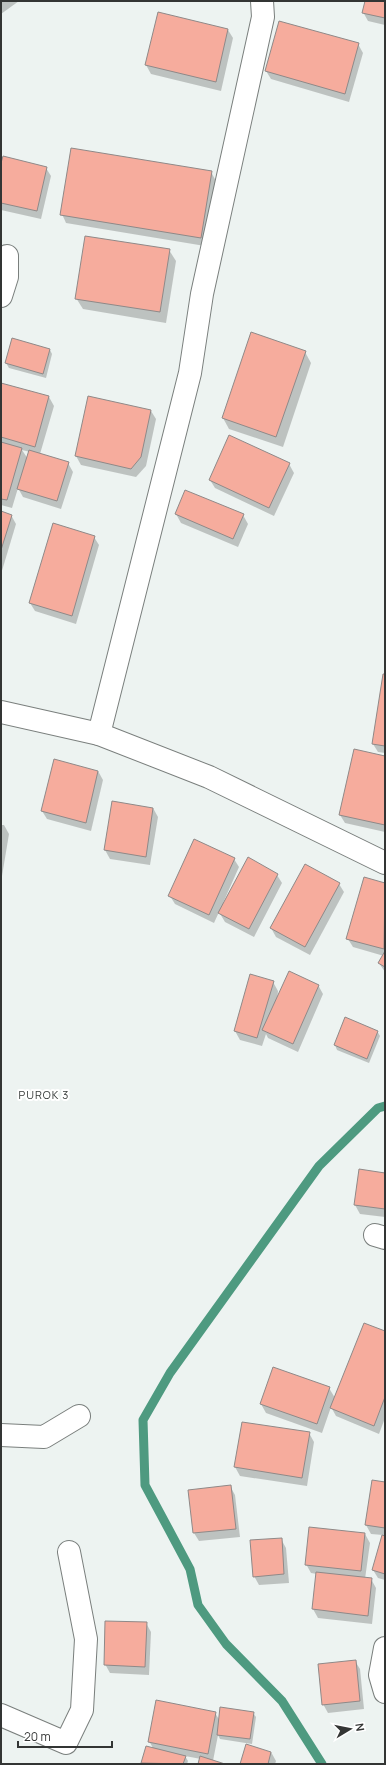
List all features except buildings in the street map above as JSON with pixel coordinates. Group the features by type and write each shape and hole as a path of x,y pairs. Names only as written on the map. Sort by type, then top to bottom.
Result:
{"street":[{"path":"99,734 190,373 202,294 263,17 262,1"},
{"path":"1,296 7,277 7,256"},
{"path":"1,712 99,734 209,777 385,863"},
{"path":"1,1434 44,1437 79,1416"},
{"path":"1,1715 66,1743 82,1710 86,1639 69,1552"},
{"path":"385,1648 380,1675 385,1692"}],"waterway":[{"path":"322,1764 282,1701 226,1644 198,1605 190,1569 145,1485 143,1420 170,1373 319,1166 378,1108 385,1106"}],"district":[{"name":"PUROK 3","path":"44,1094"}]}
